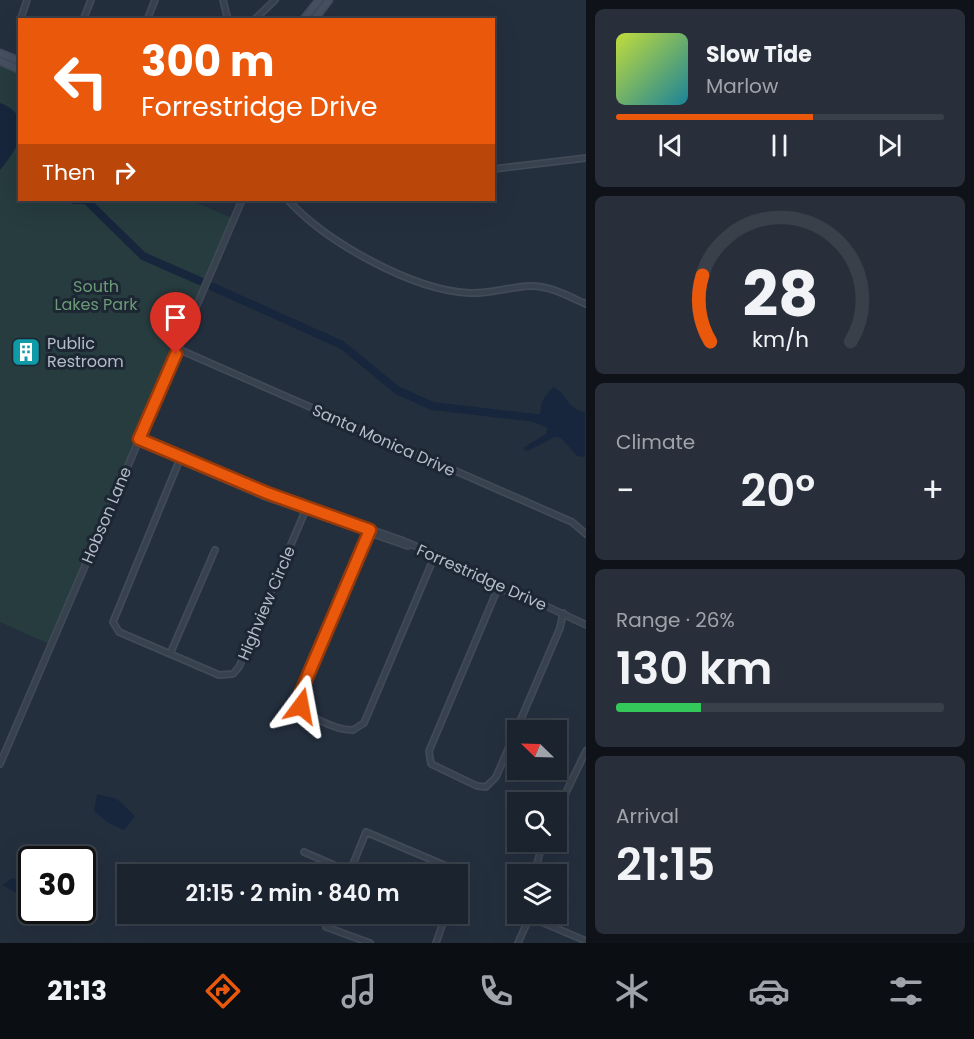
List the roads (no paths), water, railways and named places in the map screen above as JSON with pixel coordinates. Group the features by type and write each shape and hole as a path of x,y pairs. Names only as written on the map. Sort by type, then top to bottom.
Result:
{"main road":[{"path":"305,18 319,0"},
{"path":"316,18 329,0"},
{"path":"0,53 18,61"},
{"path":"0,61 18,69"}],"street":[{"path":"21,18 27,0"},
{"path":"84,18 91,0"},
{"path":"148,18 155,0"},
{"path":"223,0 228,18"},
{"path":"256,18 275,0"},
{"path":"495,169 585,159"},
{"name":"Hobson Lane","path":"0,765 242,201"},
{"path":"289,201 305,218 335,241 429,286 470,293 537,286 559,291 585,304"},
{"name":"Santa Monica Drive","path":"178,349 572,522 585,534"},
{"name":"Forrestridge Drive","path":"138,441 306,509 435,555 498,588 563,613 585,625"},
{"name":"Highview Circle","path":"181,459 113,622 119,632 219,675 228,676 236,671 306,509"},
{"path":"369,532 300,698 301,706 307,713 345,729 353,730 364,723 435,555"},
{"path":"170,654 215,550"},
{"path":"498,588 429,751 431,764 477,786 486,787 496,777 560,628 563,613"},
{"path":"566,792 585,751"},
{"path":"353,864 366,832 442,864"},
{"path":"304,852 330,864"},
{"path":"327,924 326,927 370,943"},
{"path":"436,943 443,924"},
{"path":"518,943 527,924"},
{"path":"550,924 585,941"}],"water":[{"path":"0,103 18,116 18,140 13,153 0,170"},
{"path":"553,387 574,408 585,412 585,457 577,456 561,438 555,437 527,451 523,448 546,434 548,428 531,421 540,414 542,401"},
{"path":"97,794 117,799 135,816 124,830 107,822 94,811"},
{"path":"13,878 18,881 18,893 2,885"}],"waterway":[{"path":"0,131 18,144"},
{"path":"87,201 143,256 200,281"},
{"path":"213,287 342,345 397,390 432,406 545,419"}],"place":[{"name":"Public Restroom","path":"26,352"}],"park label":[{"name":"South Lakes Park","path":"96,295"}]}
